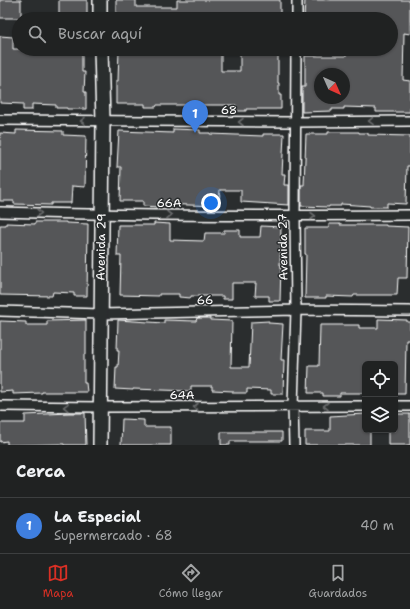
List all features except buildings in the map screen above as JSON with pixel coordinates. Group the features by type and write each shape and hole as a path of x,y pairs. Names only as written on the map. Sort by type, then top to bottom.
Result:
{"street":[{"path":"100,0 100,12"},
{"path":"297,0 297,12"},
{"name":"Avenida 29","path":"100,445 102,215 101,56"},
{"name":"Avenida 27","path":"294,445 293,406 296,310 296,56"},
{"name":"68","path":"0,120 295,122 410,121"},
{"name":"66A","path":"0,212 102,215 410,215"},
{"name":"66","path":"0,311 101,314 296,310 410,311"},
{"name":"64A","path":"0,406 362,406"},
{"path":"398,406 410,406"}],"place":[{"name":"La Especial","path":"195,133"}]}
